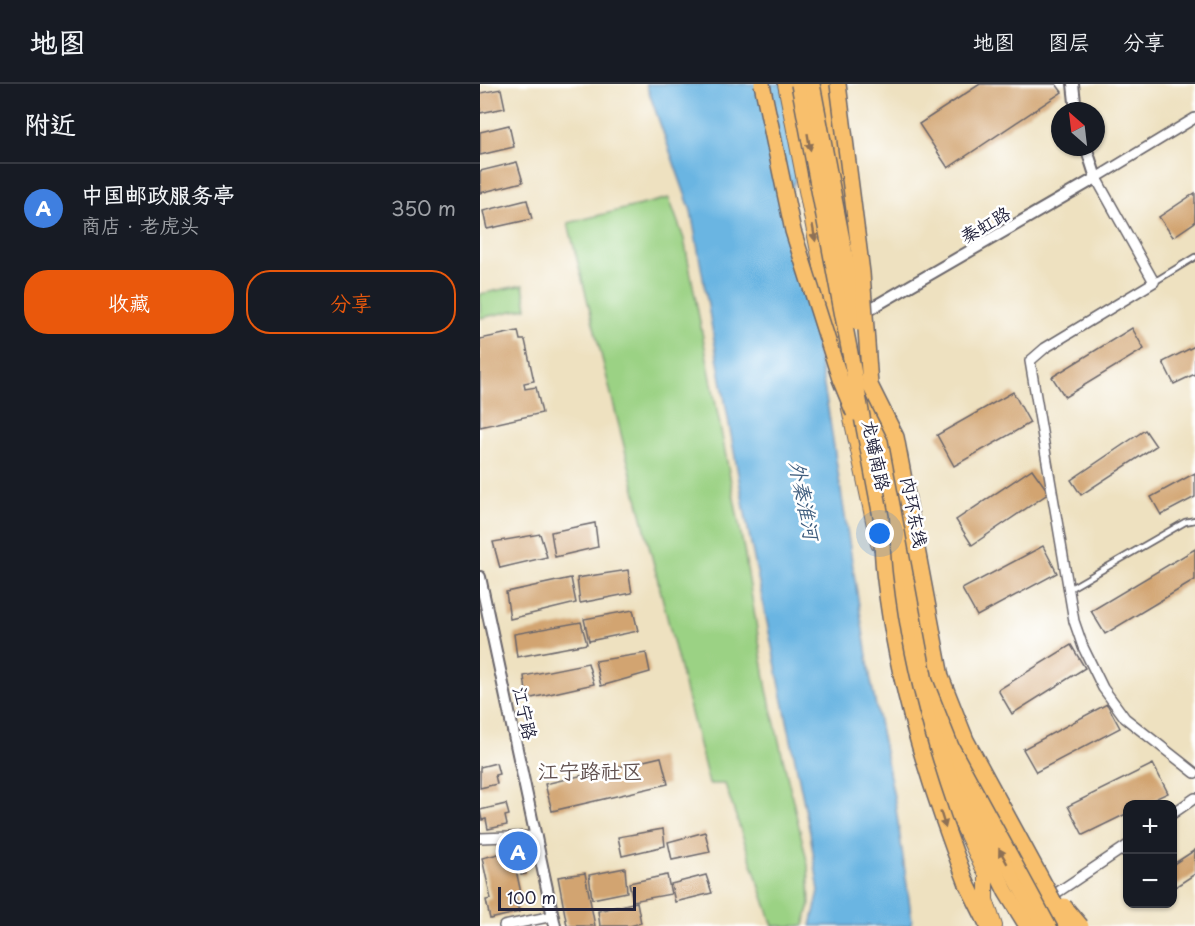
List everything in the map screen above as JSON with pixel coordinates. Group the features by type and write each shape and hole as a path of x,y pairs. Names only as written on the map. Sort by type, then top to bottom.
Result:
{"highway":[{"path":"762,84 793,231 840,379 866,443"},
{"name":"内环东线","path":"799,84 881,517 929,723 951,779 1006,892 1027,926"},
{"name":"内环东线","path":"812,84 933,700 952,752 971,794 1042,926"},
{"path":"838,84 862,273 870,385 896,437 941,677 966,741 1042,890 1053,926"},
{"path":"881,517 884,580 903,685 947,832 967,884 988,926"},
{"path":"1000,821 1042,890 1068,926"},
{"path":"986,875 1016,926"},
{"path":"967,884 975,926"},
{"path":"1042,890 1081,926"}],"main road":[{"name":"龙蟠南路","path":"785,84 864,483 911,690 943,785 986,875 986,900 995,926"},
{"name":"龙蟠南路","path":"823,84 914,583 945,709 967,762 1042,890"},
{"path":"831,320 863,313"}],"street":[{"path":"1073,84 1075,102"},
{"path":"1096,178 1195,118"},
{"path":"1089,156 1096,178 1154,282 1045,348 1030,361 1074,621 1083,647 1103,688 1125,718 1195,773"},
{"name":"秦虹路","path":"863,313 1096,178"},
{"name":"江宁路","path":"480,577 554,921"},
{"path":"1177,811 1195,798"},
{"path":"480,838 536,836"},
{"path":"1042,890 1123,848"},
{"path":"504,926 554,921"}],"lane":[{"path":"1154,282 1195,257"},
{"path":"1069,589 1185,522 1195,520"}],"green space":[{"path":"669,198 684,239 744,550 767,690 808,865 810,904 804,926 773,926 725,784 709,784 568,223"},
{"path":"523,285 527,308 480,318 480,294"}],"water":[{"name":"外秦淮河","path":"646,84 828,84 790,195 828,409 871,681 895,802 912,920 910,926 811,926 819,891 810,833 747,524 691,211"}],"building":[{"path":"980,84 1056,84 1062,92 948,168 919,124"},
{"path":"501,89 505,108 480,113 480,93"},
{"path":"509,125 514,147 480,155 480,132"},
{"path":"517,162 523,182 480,193 480,171"},
{"path":"1195,193 1195,222 1173,237 1159,217"},
{"path":"527,200 532,219 487,229 483,211"},
{"path":"1132,328 1144,349 1065,397 1052,377"},
{"path":"518,331 520,340 525,340 534,381 524,383 525,389 536,387 542,413 480,427 480,339"},
{"path":"1195,346 1195,374 1174,384 1163,362"},
{"path":"1013,392 1030,423 954,466 937,435"},
{"path":"1145,430 1156,446 1081,495 1071,480"},
{"path":"1032,469 1049,493 972,545 956,520"},
{"path":"1195,473 1195,497 1161,515 1151,497"},
{"path":"595,523 598,547 555,557 551,532"},
{"path":"540,534 547,557 500,568 493,542"},
{"path":"1043,546 1057,573 977,616 962,589"},
{"path":"1195,549 1195,580 1105,634 1091,611"},
{"path":"628,570 632,593 580,603 577,578"},
{"path":"571,578 576,603 510,619 506,592"},
{"path":"633,610 638,631 589,641 584,619"},
{"path":"581,622 587,644 517,657 514,634"},
{"path":"1071,645 1085,668 1012,714 998,690"},
{"path":"646,653 650,672 601,686 595,661"},
{"path":"588,663 594,684 527,699 524,676"},
{"path":"1107,704 1120,728 1036,772 1023,749"},
{"path":"661,757 668,784 552,811 545,784"},
{"path":"496,763 499,774 495,775 497,784 480,788 480,767"},
{"path":"1153,764 1168,793 1153,800 1123,800 1123,815 1083,835 1068,806"},
{"path":"506,804 509,815 505,816 507,825 488,829 486,819 482,820 480,810"},
{"path":"663,829 665,846 622,856 618,837"},
{"path":"705,832 710,852 672,860 668,842"},
{"path":"1195,850 1195,874 1177,886 1177,862"},
{"path":"507,852 509,862 514,861 521,893 515,895 519,912 490,919 486,900 491,899 482,858"},
{"path":"522,857 526,874 521,875 518,858"},
{"path":"625,868 627,892 592,899 589,875"},
{"path":"585,873 595,926 567,926 558,877"},
{"path":"667,875 671,894 633,901 629,883"},
{"path":"706,875 712,893 675,902 671,884"},
{"path":"637,902 641,923 630,926 600,926 598,911"}],"place":[{"name":"中国邮政服务亭","path":"518,851"}],"district":[{"name":"江宁路社区","path":"590,770"}]}
